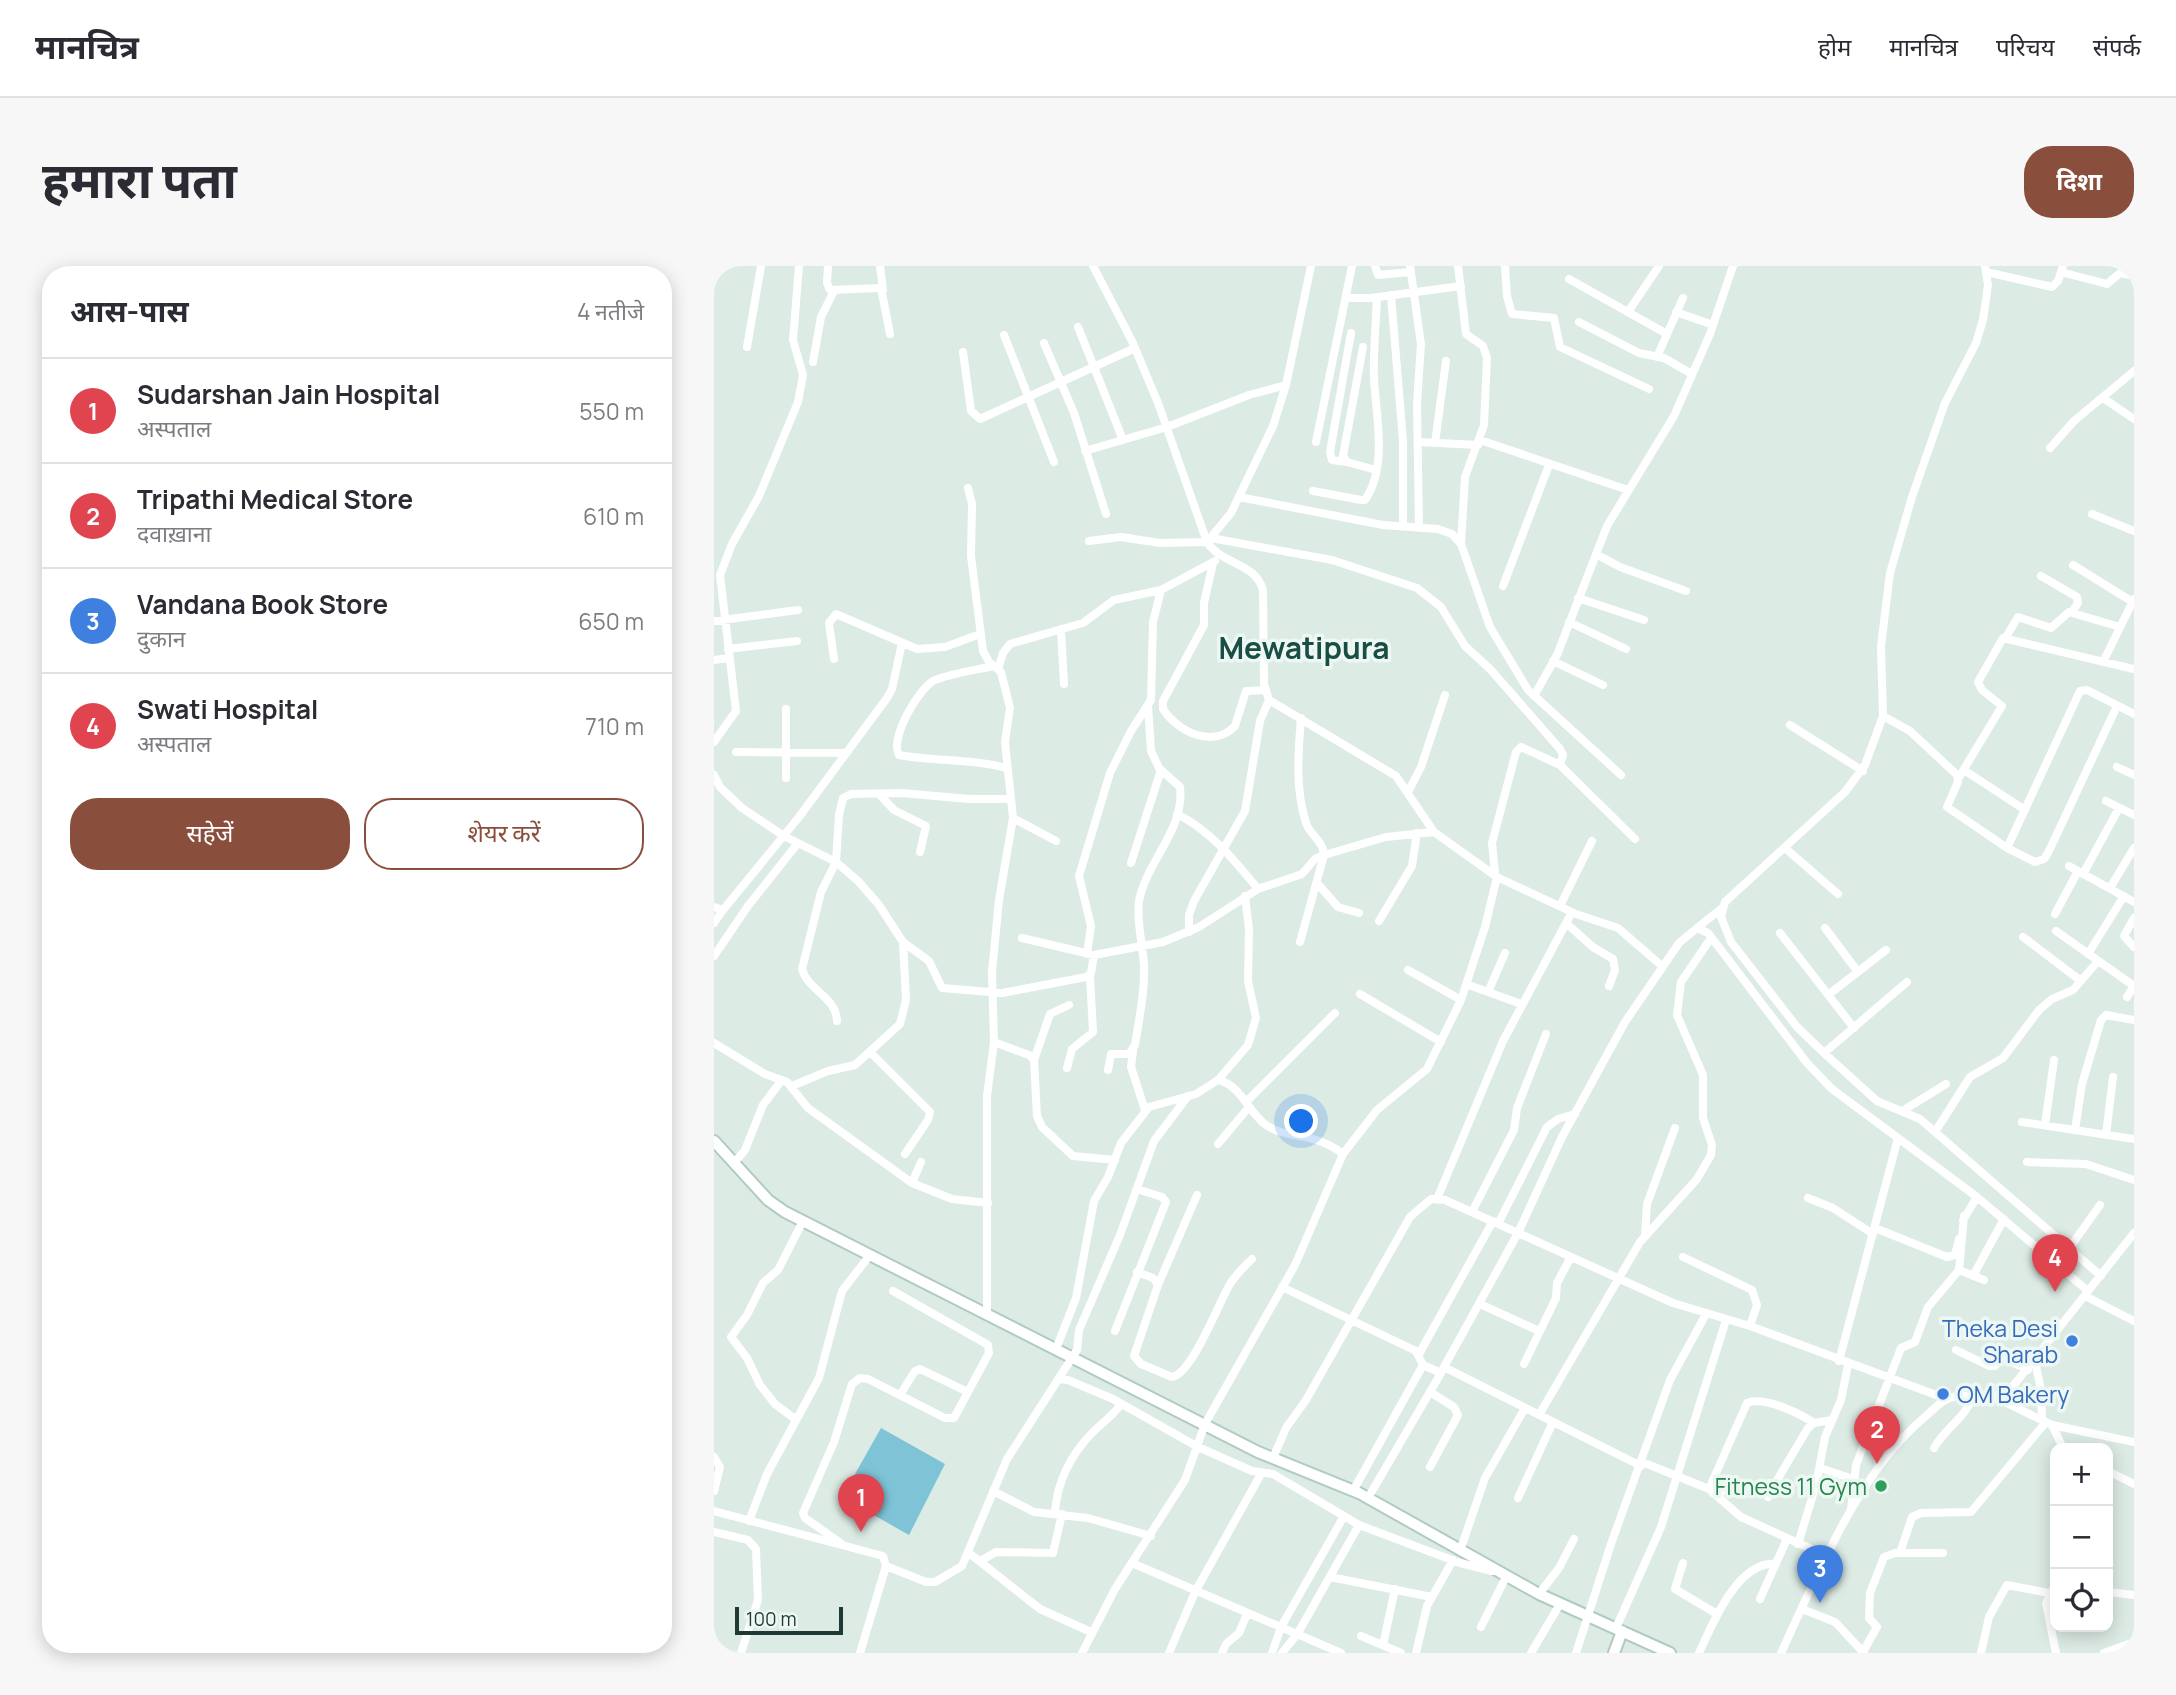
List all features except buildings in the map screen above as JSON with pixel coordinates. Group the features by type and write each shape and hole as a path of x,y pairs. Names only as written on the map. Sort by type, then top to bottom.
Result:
{"main road":[{"path":"716,1144 768,1200 803,1221 1273,1458 1368,1498 1539,1594 1670,1653"},
{"path":"1614,1653 1619,1629"}],"street":[{"path":"747,347 761,266"},
{"path":"714,742 736,711 729,654 719,620 720,575 732,544 756,504 790,427 803,381 793,340 799,266"},
{"path":"828,266 828,288 834,291 877,288 883,290"},
{"path":"880,266 890,334"},
{"path":"1093,266 1135,348 1209,540 1223,558 1253,572 1262,586 1266,690 1269,699 1396,776 1434,832 1496,875 1572,912 1618,928 1662,967"},
{"path":"1209,540 1226,523 1273,426 1286,385 1311,266"},
{"path":"1316,442 1352,266"},
{"path":"1376,266 1378,275 1410,269 1414,292 1421,344 1419,528"},
{"path":"1458,266 1466,334 1486,350 1485,411 1478,443 1465,477 1461,544 1490,627 1534,696 1621,775"},
{"path":"1505,266 1507,296 1512,314 1554,318 1560,347 1649,389"},
{"path":"1628,312 1659,266"},
{"path":"1534,696 1553,662 1596,554 1628,490 1674,416 1713,325 1733,266"},
{"path":"1368,1498 1443,1370 1518,1233 1575,1114 1625,1022 1662,967 1679,943 1722,908 1845,792 1863,771 1883,716 1881,646 1890,573 1912,497 1945,403 1976,343 1986,304 1990,270 2052,287 2062,269 2107,284 2120,273 2134,276"},
{"path":"1569,279 1667,334"},
{"path":"1346,298 1377,297 1461,286"},
{"path":"813,362 821,317 834,291"},
{"path":"1391,295 1403,433 1403,527"},
{"path":"1313,491 1366,500 1376,470 1377,297"},
{"path":"1657,357 1683,298"},
{"path":"1676,312 1713,325"},
{"path":"1578,322 1639,353 1657,357 1692,374"},
{"path":"1078,327 1096,366 1123,440"},
{"path":"1351,333 1330,452 1332,460 1376,470"},
{"path":"1004,335 1054,462"},
{"path":"1044,343 1062,382 1106,513"},
{"path":"1347,462 1344,451 1357,393 1363,347"},
{"path":"963,352 971,411 976,418 984,418 1135,348"},
{"path":"1435,443 1446,362"},
{"path":"2050,448 2067,427 2134,371"},
{"path":"1085,451 1167,427 1249,395 1286,385"},
{"path":"2103,398 2134,419"},
{"path":"1418,442 1478,443 1628,490"},
{"path":"1503,586 1549,465"},
{"path":"968,488 972,504 971,556 980,634 985,657 996,667 1010,708 1005,736 1009,799 1013,818 999,900 992,972 994,1042 988,1083 988,1314"},
{"path":"1239,497 1403,527 1445,532 1461,544"},
{"path":"2092,514 2134,531"},
{"path":"1089,541 1121,537 1160,543 1209,540 1352,566 1427,594 1441,607 1465,646 1491,670 1560,749 1563,755 1560,765"},
{"path":"1596,554 1620,567 1686,591"},
{"path":"1006,768 972,760 899,755 896,750 898,736 908,713 930,683 996,667 1010,645 1087,621 1114,600 1161,590 1223,558"},
{"path":"1213,563 1203,603 1204,625 1163,701 1163,709 1198,736 1215,738 1235,726 1246,691 1266,690"},
{"path":"2073,565 2133,601 2131,612 2120,627 2103,662"},
{"path":"2041,576 2077,597 2078,603 2072,612"},
{"path":"1067,1068 1072,1049 1093,1032 1091,926 1079,876 1110,773 1151,696 1154,613 1161,590"},
{"path":"1578,598 1644,620"},
{"path":"719,620 798,610"},
{"path":"2117,706 2045,859 2029,861 1947,807 1958,779 2001,709 2001,703 1982,690 1978,682 2000,641 2006,638 2018,617 2051,628 2056,627 2065,614 2072,612 2120,627"},
{"path":"834,659 829,623 836,614 917,649 936,649 980,634"},
{"path":"1569,622 1626,649"},
{"path":"1060,629 1064,684"},
{"path":"2006,638 2037,648 2134,669"},
{"path":"714,660 729,654 797,641"},
{"path":"714,923 784,836 892,689 902,643"},
{"path":"1553,662 1603,685"},
{"path":"2007,848 2080,691 2087,690 2134,714"},
{"path":"1408,792 1421,767 1445,695"},
{"path":"1189,932 1189,915 1194,901 1225,849 1248,802 1260,721 1269,699"},
{"path":"1146,1110 1131,1067 1143,986 1139,902 1148,871 1161,853 1177,814 1180,787 1161,770 1149,747 1152,730 1148,705"},
{"path":"786,709 786,778"},
{"path":"1883,716 1910,731 1958,779"},
{"path":"1300,942 1324,855 1324,846 1308,828 1297,790 1301,719"},
{"path":"1790,725 1863,771"},
{"path":"1082,1653 1091,1632 1132,1563 1185,1480 1205,1424 1282,1287 1343,1154 1377,1110 1427,1069 1441,1042 1461,1000 1485,927 1496,875 1492,843 1518,750 1524,747 1560,765 1635,839"},
{"path":"736,752 845,753"},
{"path":"2117,767 2134,775"},
{"path":"1132,863 1161,770"},
{"path":"1964,770 2025,810"},
{"path":"714,775 720,787 735,802 784,836 836,862 869,892 903,942 929,961 943,988 993,994 1090,976"},
{"path":"837,1021 834,1005 807,980 802,970 821,892 836,862 838,815 843,798 851,794 902,793 969,799 1009,799"},
{"path":"880,795 894,810 926,826 920,852"},
{"path":"2106,801 2134,816"},
{"path":"2055,914 2119,808"},
{"path":"1177,814 1194,823 1225,849 1258,889"},
{"path":"1013,818 1056,841"},
{"path":"1022,938 1091,955 1143,946 1189,932 1258,889 1302,873 1315,859 1324,855 1386,837 1434,832"},
{"path":"1379,921 1412,866 1417,833"},
{"path":"1560,906 1592,841"},
{"path":"714,956 748,906 799,843"},
{"path":"1785,848 1838,894"},
{"path":"2110,888 2134,848"},
{"path":"2068,866 2134,902"},
{"path":"1317,883 1338,906 1359,913"},
{"path":"1056,1349 1076,1298 1094,1201 1121,1143 1146,1110 1156,1102 1188,1096 1218,1080 1246,1051 1256,1018 1248,981 1250,929 1245,896"},
{"path":"2088,954 2124,896"},
{"path":"714,907 723,910"},
{"path":"1722,908 1723,927 1731,942 1771,995 1824,1053 1877,1101 1904,1110 1935,1132 2101,1276"},
{"path":"1437,1199 1503,1041 1572,912"},
{"path":"2134,918 2124,936 2134,947"},
{"path":"1566,923 1592,947 1613,959 1615,970 1609,986"},
{"path":"1825,928 1858,972"},
{"path":"1697,929 1711,937 1807,1063 1832,1089 1978,1197 2086,1293 2134,1321"},
{"path":"2056,931 2134,986 2127,997"},
{"path":"1780,933 1854,1028"},
{"path":"1539,1415 1596,1322 1617,1278 1645,1236 1697,1179 1711,1155 1712,1145 1704,1124 1703,1075 1677,1015 1681,982 1711,937"},
{"path":"2023,937 2081,981"},
{"path":"792,1086 850,1067 871,1053 900,1024 905,1013 903,942"},
{"path":"1828,995 1886,950"},
{"path":"1488,992 1505,953"},
{"path":"1935,1132 1970,1077 2003,1058 2039,1010 2052,999 2073,990 2098,961"},
{"path":"1408,970 1461,1000"},
{"path":"1824,1053 1907,982"},
{"path":"1466,984 1521,1004"},
{"path":"1360,994 1441,1042"},
{"path":"1069,1005 1050,1014 1034,1060 1037,1116 1042,1127 1073,1156 1115,1160"},
{"path":"1217,1144 1248,1104 1335,1013"},
{"path":"2075,1130 2082,1084 2101,1020 2106,1015 2134,1020"},
{"path":"1472,1212 1514,1130 1517,1108 1546,1034"},
{"path":"994,1042 1029,1055 1034,1060"},
{"path":"714,1043 757,1070 792,1086 808,1108 912,1183 952,1199 988,1203"},
{"path":"1108,1070 1111,1054 1129,1054 1133,1051"},
{"path":"871,1053 930,1112 928,1120 905,1154"},
{"path":"2045,1125 2054,1060"},
{"path":"2106,1135 2113,1077"},
{"path":"734,1163 746,1150 763,1105 781,1080"},
{"path":"1218,1080 1230,1084 1273,1128 1318,1138 1343,1154"},
{"path":"1904,1110 1946,1084"},
{"path":"886,1566 926,1582 935,1582 954,1574 969,1553 1007,1459 1079,1345 1079,1330 1154,1141 1188,1096"},
{"path":"1419,1354 1547,1127 1558,1119 1575,1114"},
{"path":"2022,1122 2134,1139"},
{"path":"1645,1236 1647,1204 1675,1128"},
{"path":"1798,1544 1832,1420 1842,1395 1843,1363 1898,1138"},
{"path":"912,1183 921,1162"},
{"path":"2027,1162 2086,1164 2134,1180"},
{"path":"1115,1331 1166,1202 1162,1197 1137,1189"},
{"path":"1197,1195 1158,1285 1134,1356 1141,1364 1166,1376 1178,1376 1200,1344 1228,1287 1252,1259"},
{"path":"1808,1198 1833,1208 1874,1231 1952,1256 1956,1251 1964,1216 1978,1197"},
{"path":"1273,1458 1286,1428 1306,1400 1349,1319 1410,1217 1427,1200 1437,1199 1472,1212 1673,1303 1750,1326 1843,1363 1947,1399 1994,1397 2010,1390 2134,1233"},
{"path":"2068,1250 2100,1205"},
{"path":"1851,1514 1853,1479 1901,1348 1915,1342 1928,1307 1959,1270 1964,1216"},
{"path":"1973,1276 2004,1219"},
{"path":"795,1419 781,1409 760,1385 747,1358 731,1337 747,1315 763,1283 778,1270 803,1221"},
{"path":"749,1521 767,1474 822,1370 842,1291 870,1255"},
{"path":"1683,1256 1752,1290 1757,1304 1750,1326"},
{"path":"1524,1364 1571,1257"},
{"path":"1959,1270 1984,1280"},
{"path":"1137,1272 1153,1278 1158,1285"},
{"path":"1282,1287 1419,1354 1423,1365 1353,1491"},
{"path":"842,1544 805,1518 803,1513 834,1442 849,1389 855,1380 863,1378 949,1419 957,1416 989,1353 988,1345 893,1290"},
{"path":"1479,1304 1539,1331"},
{"path":"1576,1653 1670,1380 1706,1314"},
{"path":"1619,1629 1648,1559 1726,1320"},
{"path":"1956,1350 1992,1367 2003,1358 2028,1370"},
{"path":"2035,1361 2047,1423 2060,1443"},
{"path":"1423,1365 1443,1370 1642,1464 1676,1475 1711,1491 1741,1517 1829,1557"},
{"path":"900,1395 915,1371 920,1369 968,1392"},
{"path":"1059,1379 1068,1380 1121,1404 1198,1447 1261,1474 1277,1476 1359,1525 1502,1575 1481,1627"},
{"path":"1430,1392 1454,1406 1458,1415 1430,1466"},
{"path":"1994,1397 2047,1423 2134,1442"},
{"path":"1934,1448 1951,1423 1966,1413 1972,1398"},
{"path":"1782,1653 1866,1486 1917,1423 1947,1399"},
{"path":"1711,1491 1747,1402 1773,1405 1814,1423"},
{"path":"981,1561 996,1552 1053,1553 1060,1476 1093,1432 1112,1417 1121,1404"},
{"path":"1461,1548 1485,1479 1525,1408"},
{"path":"1768,1497 1773,1484 1808,1428 1814,1423 1832,1420"},
{"path":"1518,1498 1553,1422"},
{"path":"1900,1553 1912,1517 1921,1513 1971,1511 2047,1423"},
{"path":"714,1457 720,1467 714,1491"},
{"path":"1820,1468 1853,1479"},
{"path":"2113,1473 2134,1483"},
{"path":"1169,1653 1195,1592 1261,1474"},
{"path":"1711,1491 1773,1484"},
{"path":"993,1491 1034,1513 1058,1514 1113,1524 1150,1536"},
{"path":"714,1511 879,1553 885,1559 886,1566 860,1653"},
{"path":"1272,1653 1281,1627 1344,1516"},
{"path":"1282,1653 1298,1633 1359,1525"},
{"path":"714,1532 748,1541 756,1549 758,1600 741,1653"},
{"path":"1539,1594 1559,1568 1574,1539"},
{"path":"1760,1599 1787,1539"},
{"path":"969,1553 1040,1609 1091,1632"},
{"path":"1802,1609 1835,1622 1863,1653 1877,1627 1869,1615 1871,1587 1884,1557 1900,1553 1942,1553"},
{"path":"1416,1653 1432,1597 1453,1560"},
{"path":"1132,1563 1341,1653"},
{"path":"1683,1563 1675,1589 1717,1614"},
{"path":"1699,1653 1717,1614 1739,1583 1762,1566 1776,1564"},
{"path":"1330,1577 1432,1597"},
{"path":"1981,1653 1989,1617 2007,1585 2049,1592 2046,1609 2056,1653"},
{"path":"1383,1645 1395,1589"},
{"path":"2113,1593 2134,1595"},
{"path":"1531,1653 1560,1604"},
{"path":"1222,1653 1226,1644 1237,1636 1247,1614"},
{"path":"1361,1636 1401,1653"},
{"path":"2104,1653 2134,1642"}],"water":[{"path":"881,1428 945,1464 909,1535 842,1497"}],"place":[{"name":"Swati Hospital","path":"2055,1292"},
{"name":"Theka Desi Sharab","path":"2072,1341"},
{"name":"OM Bakery","path":"1943,1394"},
{"name":"Tripathi Medical Store","path":"1877,1464"},
{"name":"Fitness 11 Gym","path":"1881,1486"},
{"name":"Sudarshan Jain Hospital","path":"861,1532"},
{"name":"Vandana Book Store","path":"1820,1603"}],"district":[{"name":"Mewatipura","path":"1304,647"}]}
